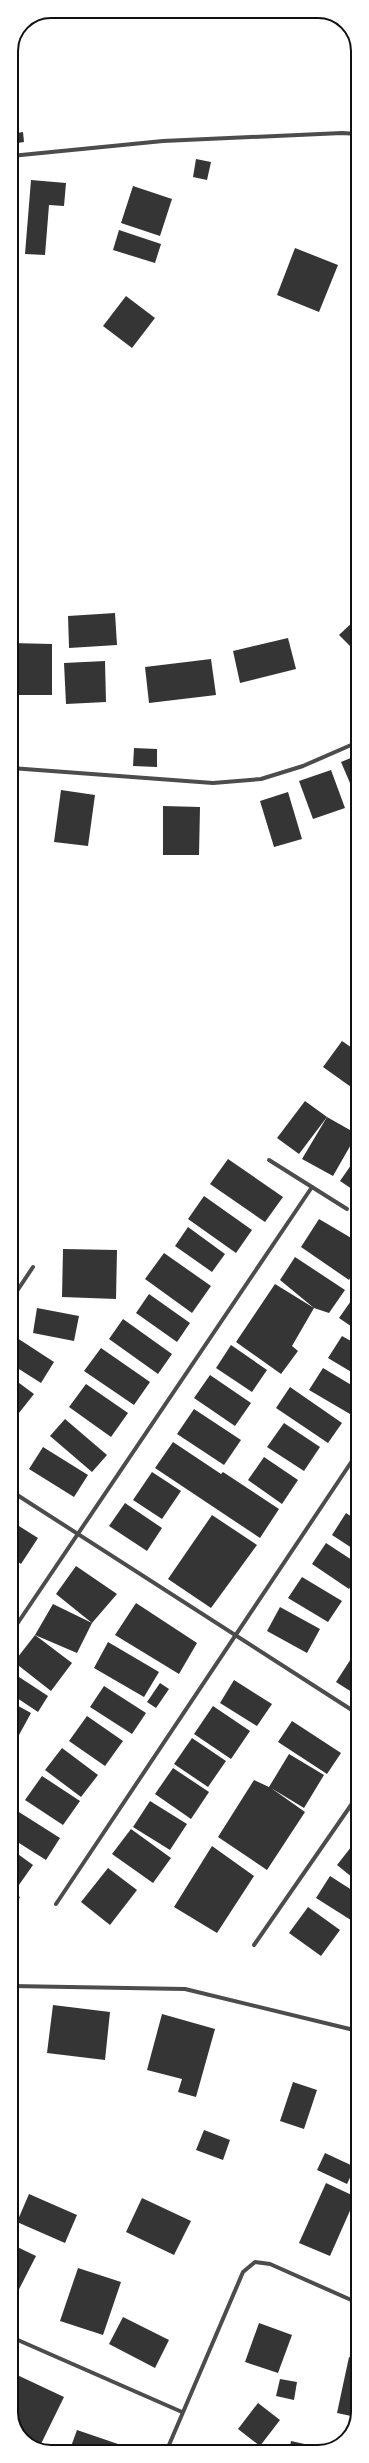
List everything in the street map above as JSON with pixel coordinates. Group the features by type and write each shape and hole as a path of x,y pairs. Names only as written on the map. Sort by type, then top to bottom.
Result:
{"street":[{"path":"18,155 163,141 351,134"},
{"path":"18,769 213,783 261,779 302,766 351,745"},
{"path":"269,1160 347,1209"},
{"path":"18,1623 312,1187"},
{"path":"18,1290 33,1268"},
{"path":"56,1904 236,1637 351,1463"},
{"path":"18,1495 351,1710"},
{"path":"254,1945 351,1805"},
{"path":"18,1986 186,1990 351,2029"},
{"path":"169,2445 243,2272 255,2262 270,2264 351,2300"},
{"path":"18,2340 182,2412"}],"building":[{"path":"23,132 24,142 18,143 18,133"},
{"path":"196,159 211,162 207,180 193,177"},
{"path":"31,180 66,183 64,206 49,205 45,255 25,254"},
{"path":"133,186 172,199 160,236 121,223"},
{"path":"119,230 161,244 155,263 113,250"},
{"path":"295,248 338,265 319,312 277,295"},
{"path":"126,296 155,318 132,348 103,326"},
{"path":"115,613 117,645 69,648 68,616"},
{"path":"351,624 351,647 339,635"},
{"path":"288,638 296,669 240,683 233,651"},
{"path":"18,643 52,644 52,695 18,695"},
{"path":"211,659 216,695 149,703 145,667"},
{"path":"105,661 106,702 66,704 64,663"},
{"path":"134,748 157,749 157,767 133,766"},
{"path":"351,758 351,785 341,762"},
{"path":"331,770 345,808 313,819 299,781"},
{"path":"61,790 95,795 88,846 54,842"},
{"path":"288,792 302,839 274,847 260,801"},
{"path":"163,806 200,807 199,855 163,855"},
{"path":"342,1041 351,1047 351,1087 323,1067"},
{"path":"305,1101 327,1117 299,1154 277,1138"},
{"path":"327,1117 351,1131 351,1144 333,1176 302,1159"},
{"path":"228,1159 283,1197 265,1222 210,1184"},
{"path":"351,1165 351,1188 340,1181"},
{"path":"204,1196 252,1230 236,1253 188,1219"},
{"path":"319,1219 351,1238 351,1276 349,1280 301,1247"},
{"path":"188,1227 225,1254 212,1272 175,1246"},
{"path":"63,1249 117,1250 116,1299 62,1297"},
{"path":"164,1253 211,1286 192,1313 145,1279"},
{"path":"295,1257 345,1290 329,1313 314,1308 280,1280"},
{"path":"275,1284 314,1308 292,1346 298,1351 281,1374 236,1342"},
{"path":"149,1294 190,1323 177,1342 136,1313"},
{"path":"351,1301 351,1326 339,1318"},
{"path":"37,1308 79,1316 74,1341 33,1333"},
{"path":"123,1319 172,1354 158,1374 109,1339"},
{"path":"342,1336 351,1341 351,1372 328,1358"},
{"path":"18,1339 54,1362 41,1383 18,1368"},
{"path":"231,1345 267,1370 252,1392 216,1368"},
{"path":"101,1348 150,1382 134,1405 84,1371"},
{"path":"323,1368 351,1385 351,1412 350,1414 309,1390"},
{"path":"210,1375 251,1403 235,1426 194,1398"},
{"path":"18,1382 34,1394 18,1414"},
{"path":"86,1384 128,1413 111,1437 69,1407"},
{"path":"290,1387 342,1423 328,1443 276,1408"},
{"path":"194,1409 241,1440 224,1465 177,1434"},
{"path":"65,1419 107,1455 92,1472 50,1436"},
{"path":"284,1423 320,1447 304,1471 267,1447"},
{"path":"173,1442 221,1474 223,1472 279,1509 260,1538 155,1468"},
{"path":"43,1447 88,1475 74,1497 29,1469"},
{"path":"264,1457 298,1480 282,1504 248,1480"},
{"path":"152,1472 181,1491 162,1519 133,1500"},
{"path":"125,1503 162,1528 147,1551 109,1526"},
{"path":"346,1513 351,1516 351,1547 332,1535"},
{"path":"212,1515 257,1545 211,1608 168,1579"},
{"path":"18,1525 38,1538 21,1564 18,1562"},
{"path":"326,1543 351,1559 351,1586 349,1589 312,1564"},
{"path":"76,1566 117,1594 92,1623 56,1594"},
{"path":"302,1577 342,1601 328,1622 288,1598"},
{"path":"136,1603 197,1643 179,1674 115,1635"},
{"path":"53,1604 92,1623 77,1653 35,1635"},
{"path":"280,1607 320,1629 307,1653 267,1631"},
{"path":"35,1635 72,1663 51,1691 18,1665 18,1657"},
{"path":"108,1642 159,1672 144,1697 94,1668"},
{"path":"351,1659 351,1692 336,1682"},
{"path":"18,1676 48,1696 38,1712 18,1699"},
{"path":"234,1680 272,1704 257,1726 220,1703"},
{"path":"160,1683 169,1689 156,1708 147,1702"},
{"path":"104,1686 146,1713 132,1734 90,1707"},
{"path":"18,1706 31,1713 18,1737"},
{"path":"213,1706 250,1731 231,1759 194,1734"},
{"path":"87,1716 123,1741 105,1766 69,1741"},
{"path":"292,1721 341,1753 327,1774 278,1742"},
{"path":"192,1738 226,1761 208,1787 174,1764"},
{"path":"62,1748 98,1775 81,1797 45,1770"},
{"path":"289,1754 324,1775 304,1808 271,1788 305,1812 267,1870 218,1837 254,1780 269,1787"},
{"path":"173,1768 209,1792 191,1819 155,1794"},
{"path":"42,1776 80,1801 63,1825 25,1800"},
{"path":"150,1801 187,1824 170,1850 133,1827"},
{"path":"18,1811 60,1838 46,1860 18,1842"},
{"path":"131,1829 171,1858 153,1883 112,1854"},
{"path":"212,1846 254,1876 217,1933 174,1907"},
{"path":"351,1847 351,1876 337,1865"},
{"path":"18,1854 33,1865 18,1886"},
{"path":"108,1868 137,1890 110,1925 81,1902"},
{"path":"330,1876 351,1890 351,1920 316,1898"},
{"path":"308,1907 340,1930 321,1956 289,1933"},
{"path":"53,2005 110,2012 105,2060 47,2053"},
{"path":"162,2014 215,2029 196,2097 178,2092 182,2079 147,2070"},
{"path":"293,2082 317,2090 304,2129 280,2121"},
{"path":"204,2130 230,2140 223,2160 196,2150"},
{"path":"325,2153 351,2165 351,2176 347,2184 317,2170"},
{"path":"326,2183 351,2195 351,2208 330,2256 299,2243"},
{"path":"29,2194 77,2215 65,2243 18,2222"},
{"path":"142,2198 191,2221 174,2255 126,2232"},
{"path":"18,2247 36,2256 18,2291"},
{"path":"78,2268 121,2282 103,2335 60,2321"},
{"path":"123,2317 169,2340 155,2368 109,2344"},
{"path":"259,2323 292,2335 278,2373 245,2362"},
{"path":"349,2357 351,2357 350,2416 337,2413"},
{"path":"18,2375 64,2397 42,2443 28,2435 21,2426 18,2416"},
{"path":"280,2379 297,2382 294,2400 276,2396"},
{"path":"258,2403 280,2420 261,2445 238,2429"},
{"path":"77,2430 118,2444 118,2445 72,2445"},
{"path":"291,2441 309,2445 290,2445"}]}
